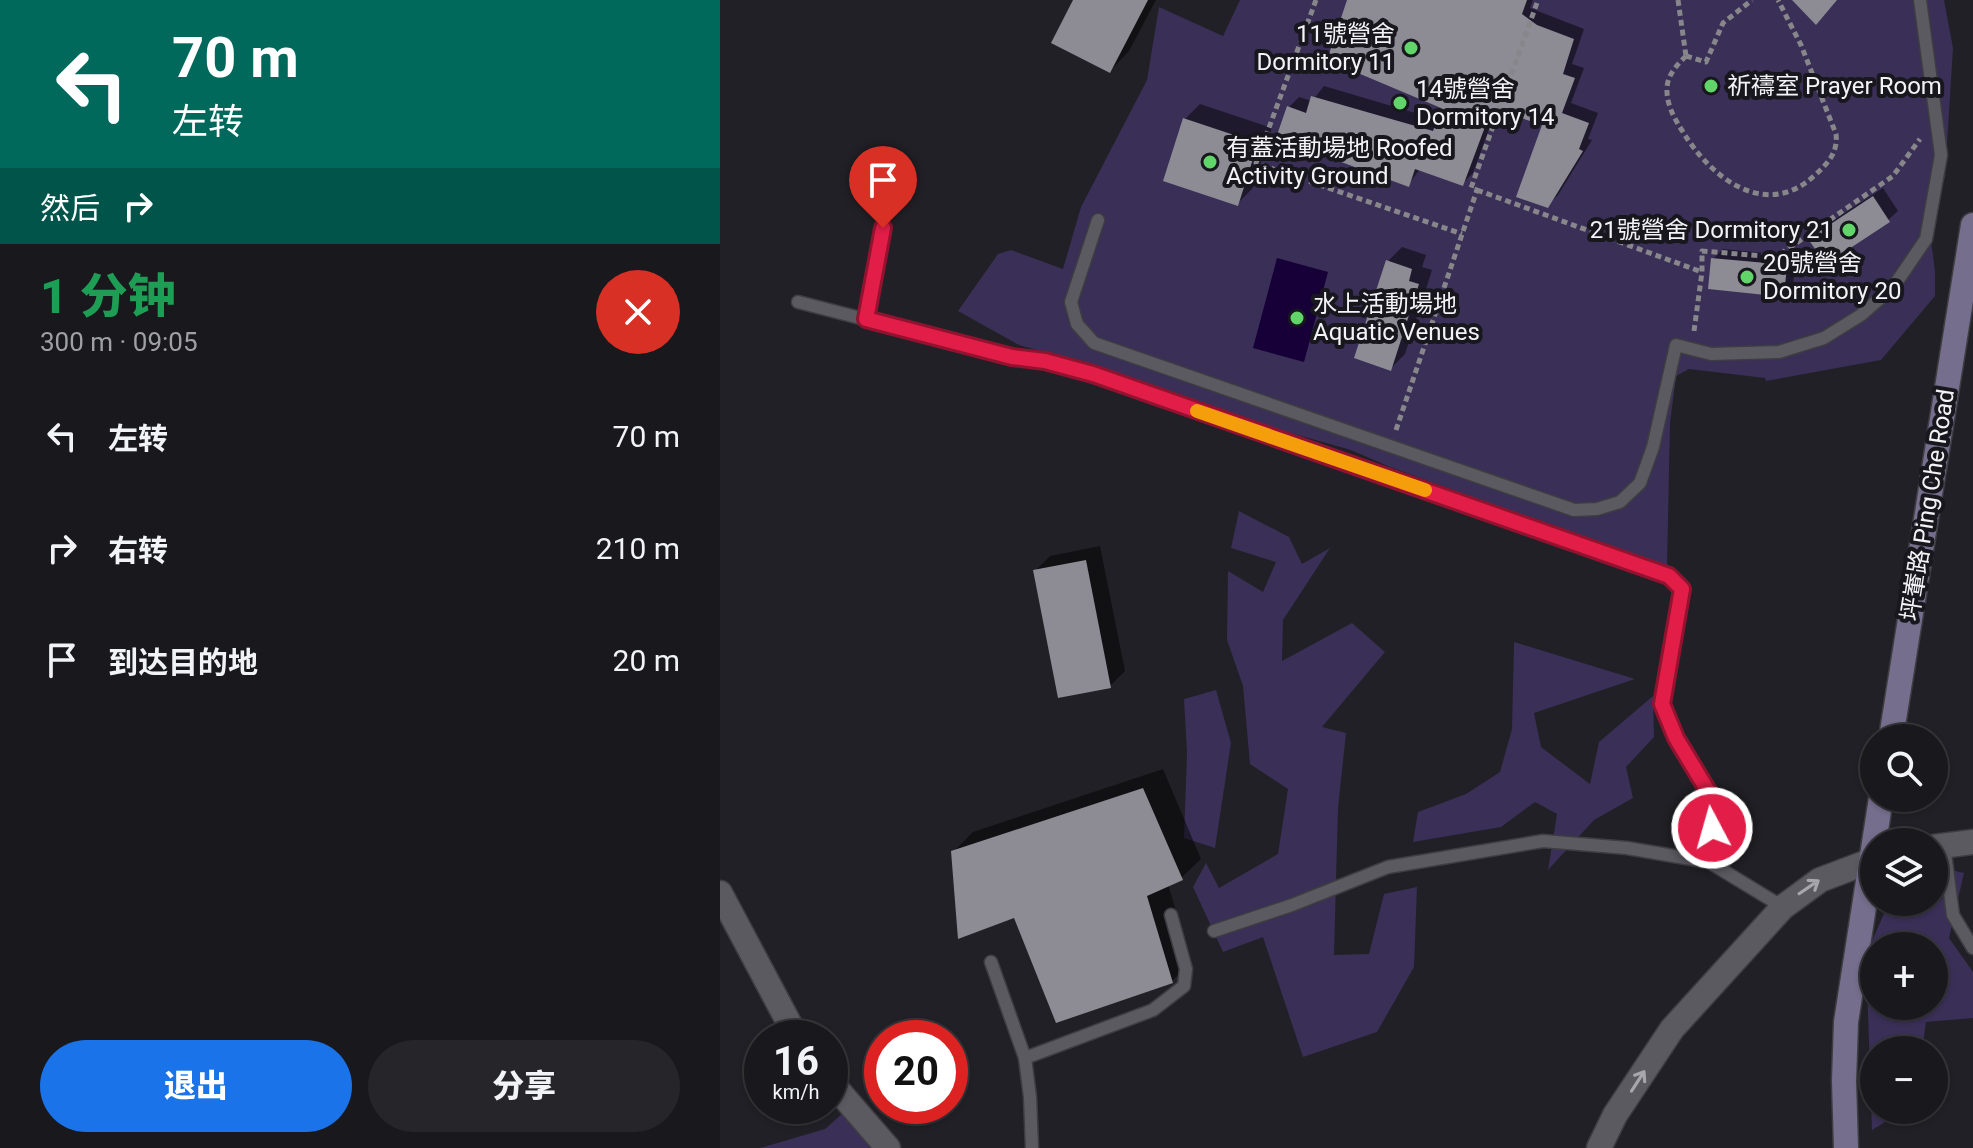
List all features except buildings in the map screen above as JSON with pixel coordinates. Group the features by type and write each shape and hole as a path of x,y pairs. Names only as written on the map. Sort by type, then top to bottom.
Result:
{"street":[{"name":"坪輋路 Ping Che Road","path":"1893,724 1973,225"},
{"path":"1948,846 1973,842"},
{"path":"1599,1148 1615,1115 1672,1029 1783,907 1820,880 1860,857"},
{"path":"720,893 787,1020"},
{"path":"1846,1148 1846,1022 1866,916"},
{"path":"848,1102 888,1148"}],"lane":[{"path":"1098,220 1071,302 1077,324 1094,343 1574,510 1597,509 1620,502 1640,483 1649,459 1676,345 1711,354 1779,352 1824,338 1861,315 1894,286 1926,239 1941,155 1920,0"},
{"path":"866,319 883,228"},
{"path":"798,302 1012,357 1045,361 1093,374 1669,576 1682,589 1662,704 1676,738 1714,801 1709,862"},
{"path":"1017,348 1045,361"},
{"path":"1214,931 1292,905 1388,867 1543,841 1627,848 1709,862 1783,907"},
{"path":"1948,891 1953,915 1973,948"},
{"path":"1025,1058 1153,1010 1184,986 1186,969 1171,915"},
{"path":"991,962 1025,1058 1032,1148"}],"path":[{"path":"1316,0 1256,163 1462,234"},
{"path":"1537,0 1471,188 1702,272"},
{"path":"1678,0 1686,56 1668,78 1666,89 1670,111 1700,155 1726,180 1756,193 1778,196 1808,182 1831,159 1837,144 1836,134 1801,45 1778,0"},
{"path":"1686,56 1706,62 1723,23 1752,0"},
{"path":"1694,334 1702,251 1776,257 1893,176 1918,144 1934,105"},
{"path":"1390,446 1477,190"}],"shaded area":[{"path":"1240,0 1944,0 1953,48 1945,177 1931,241 1935,296 1881,360 1766,381 1765,378 1689,369 1676,376 1670,423 1667,568 1351,450 1198,407 1078,362 1019,345 958,311 998,254 1011,250 1063,269 1081,207 1147,80 1159,7 1223,36"},
{"path":"1277,258 1328,272 1304,362 1253,348"},
{"path":"1239,511 1289,537 1302,564 1330,548 1283,620 1282,661 1352,623 1385,652 1322,727 1346,733 1338,808 1334,955 1369,954 1384,894 1417,887 1414,967 1377,1032 1303,1057 1263,937 1223,952 1193,887 1206,863 1219,888 1278,854 1288,789 1250,764 1243,686 1227,640 1228,571 1263,592 1276,562 1231,548"},
{"path":"1514,642 1635,679 1534,713 1541,747 1590,784 1599,742 1653,696 1654,737 1626,767 1633,798 1594,820 1548,870 1557,814 1535,802 1501,827 1413,842 1418,812 1466,794 1500,772 1512,729"},
{"path":"1216,690 1231,743 1215,848 1184,838 1187,753 1184,699"},
{"path":"1948,869 1964,873 1949,938 1973,972 1973,1018 1926,1022 1924,1036 1869,1036 1868,1020 1948,1020 1948,932 1876,932 1883,916 1948,916"},
{"path":"851,1106 887,1148 760,1148 825,1129 831,1124 848,1124 848,1109"}],"slow traffic":[{"path":"1197,411 1425,490"}],"place":[{"name":"11號營舍 Dormitory 11","path":"1411,48"},
{"name":"祈禱室 Prayer Room","path":"1711,86"},
{"name":"14號營舍 Dormitory 14","path":"1400,103"},
{"name":"有蓋活動場地 Roofed Activity Ground","path":"1210,162"},
{"name":"21號營舍 Dormitory 21","path":"1849,230"},
{"name":"20號營舍 Dormitory 20","path":"1747,277"},
{"name":"水上活動場地 Aquatic Venues","path":"1297,318"}],"route":[{"path":"883,228 866,319 1012,357 1045,361 1093,374 1669,576 1682,589 1662,704 1676,738 1714,801 1712,828"}]}
